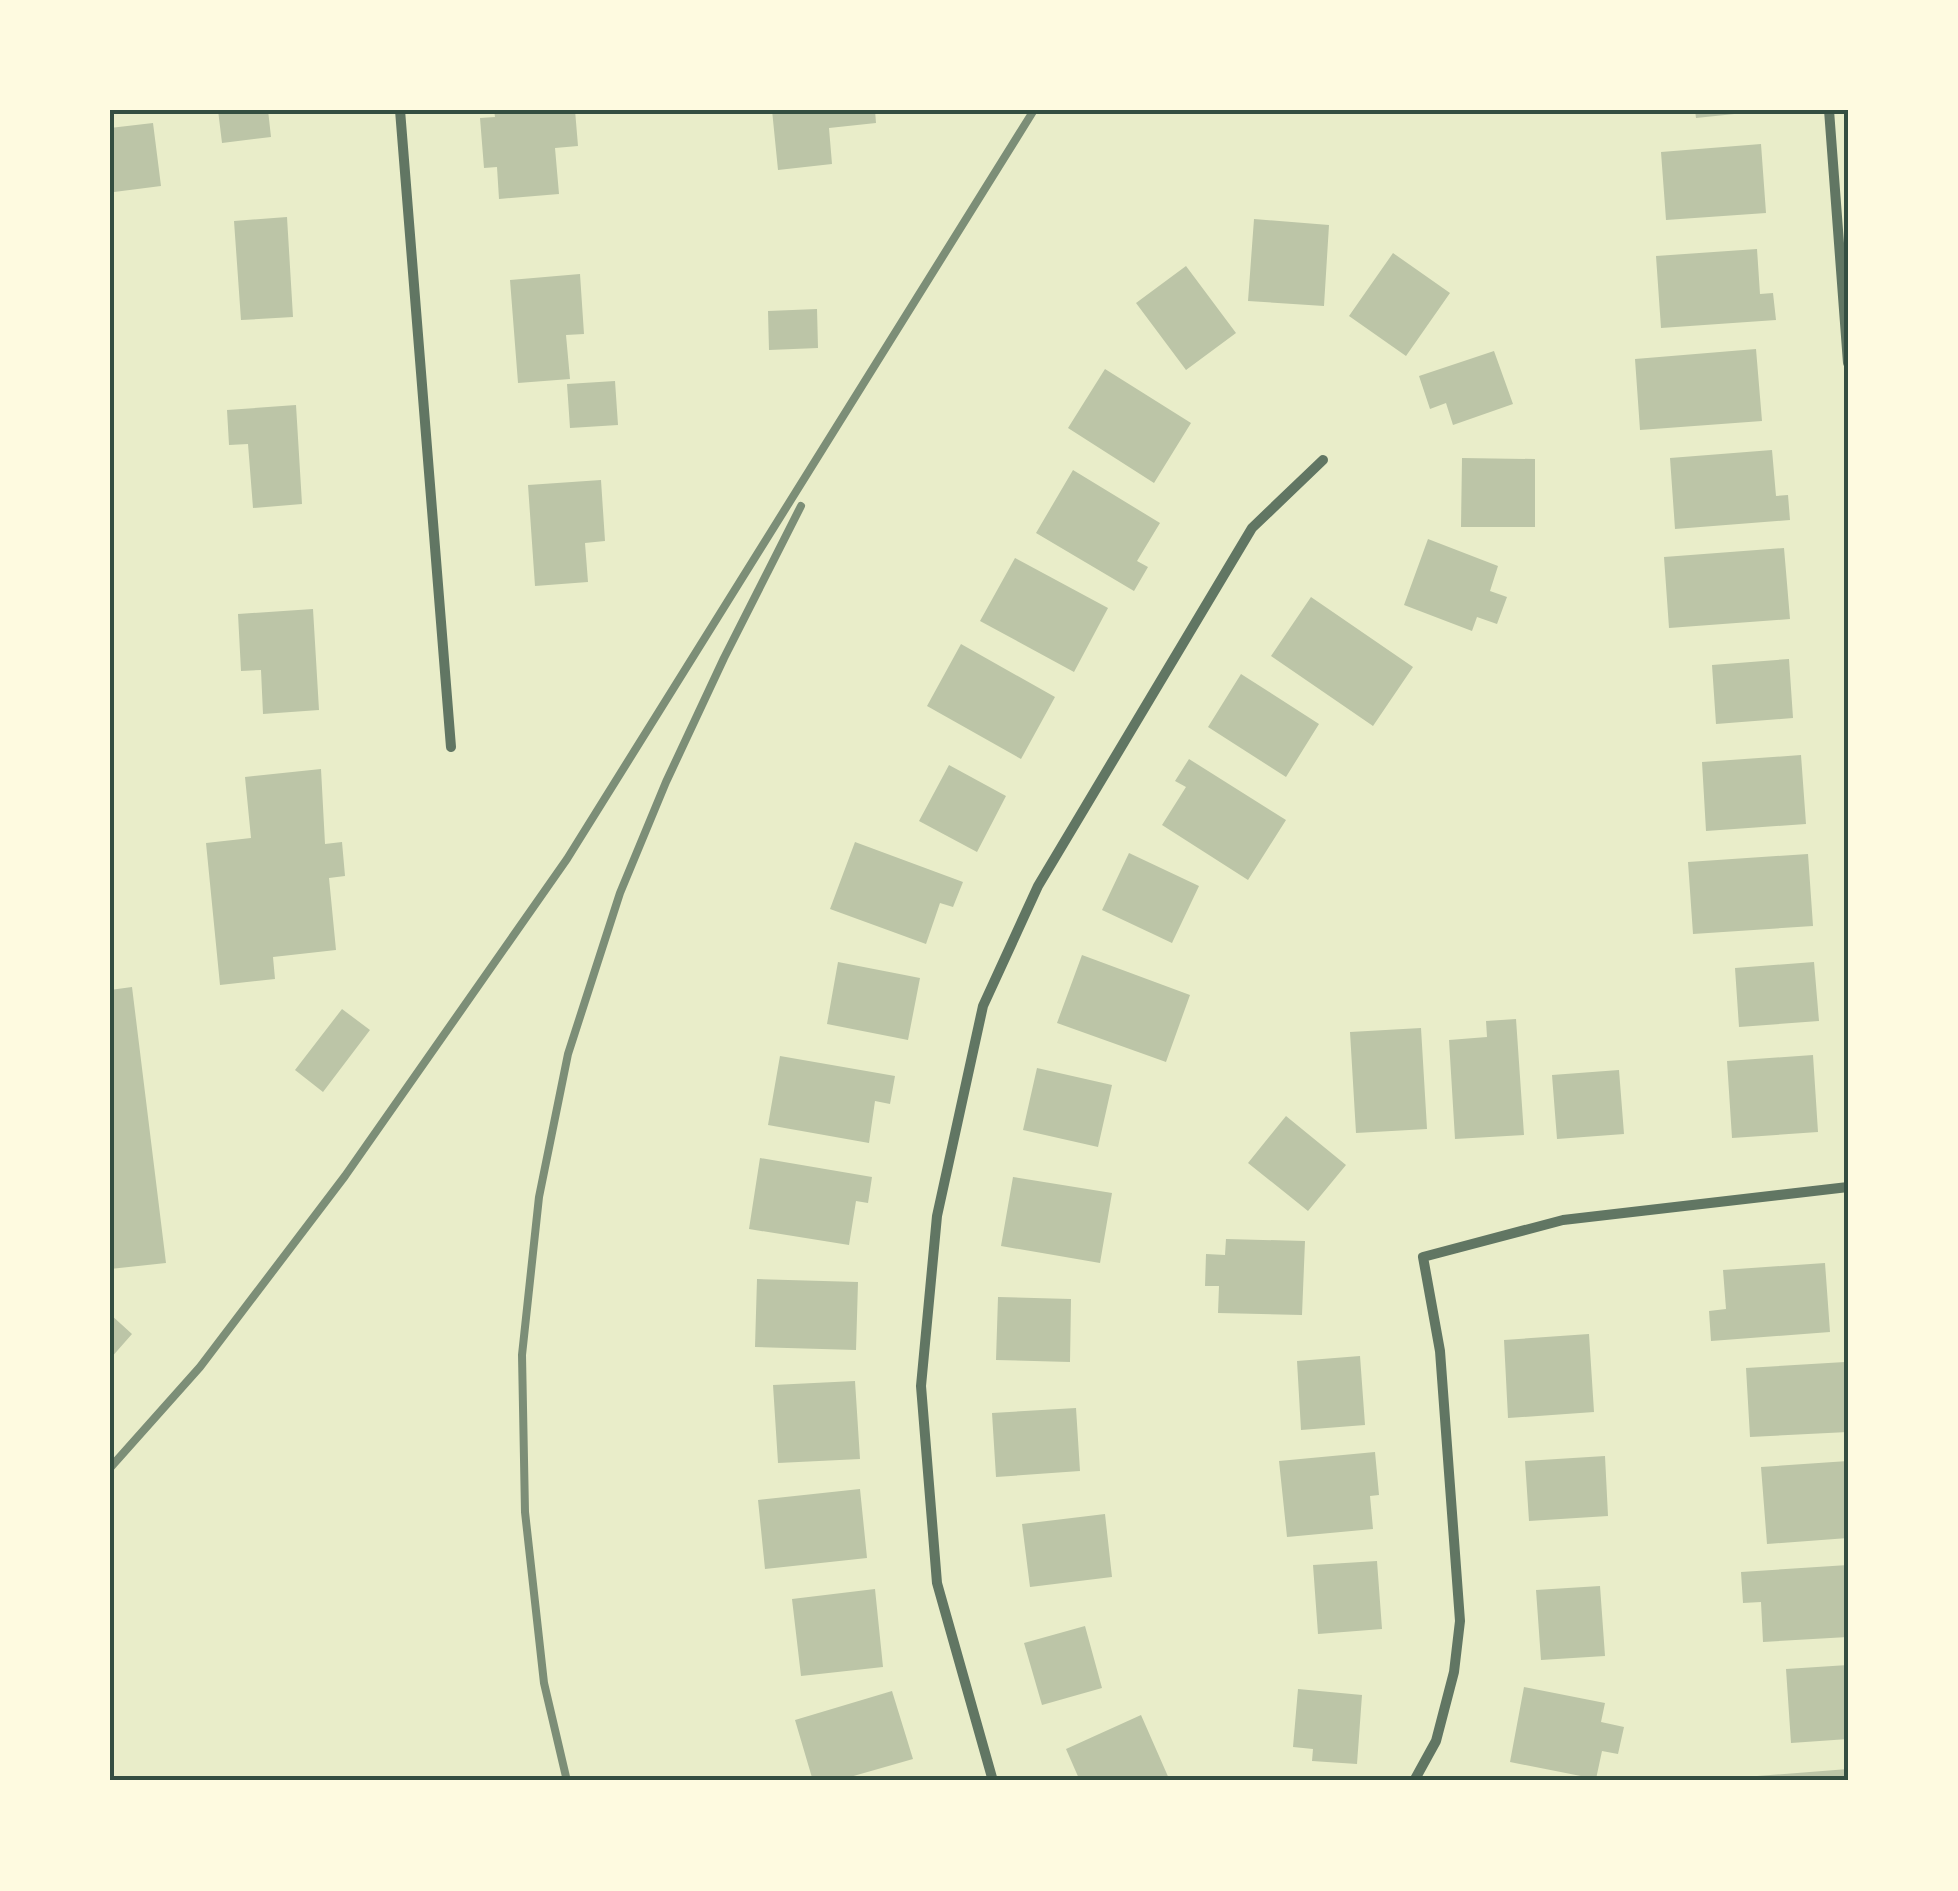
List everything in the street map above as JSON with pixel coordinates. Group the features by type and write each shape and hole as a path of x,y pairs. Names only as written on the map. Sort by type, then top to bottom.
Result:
{"street":[{"path":"400,110 451,747"},
{"path":"1830,110 1848,363"},
{"path":"994,1781 937,1583 921,1386 937,1216 983,1006 1038,886 1252,528 1324,460"},
{"path":"1414,1781 1436,1741 1454,1672 1460,1621 1440,1351 1423,1258 1562,1220 1848,1187"}],"building":[{"path":"218,110 268,110 271,137 222,143"},
{"path":"494,110 575,110 578,146 555,148 559,194 499,199 497,167 484,168 480,118 495,117"},
{"path":"772,110 875,110 876,123 829,128 832,164 778,170"},
{"path":"1695,110 1744,110 1744,113 1696,118"},
{"path":"153,123 161,186 114,192 110,128"},
{"path":"1761,144 1766,213 1666,220 1661,152"},
{"path":"287,217 293,317 241,320 234,221"},
{"path":"1254,219 1329,225 1324,306 1248,301"},
{"path":"1757,249 1760,294 1773,293 1776,320 1661,328 1656,256"},
{"path":"1393,253 1450,293 1406,356 1349,316"},
{"path":"1186,266 1236,333 1186,370 1136,303"},
{"path":"580,274 584,334 566,335 570,379 518,383 510,280"},
{"path":"817,309 818,348 769,350 768,311"},
{"path":"1756,349 1762,421 1640,430 1635,359"},
{"path":"1494,351 1513,404 1453,425 1446,403 1430,409 1419,376"},
{"path":"1105,369 1191,423 1154,483 1068,428"},
{"path":"615,381 618,425 570,428 567,384"},
{"path":"296,405 302,504 253,508 248,444 229,445 227,410"},
{"path":"1772,450 1776,496 1788,495 1790,520 1675,529 1670,458"},
{"path":"1462,458 1535,459 1535,527 1461,527"},
{"path":"1073,470 1160,523 1137,561 1148,567 1134,591 1036,533"},
{"path":"601,480 605,541 585,543 588,582 535,586 528,485"},
{"path":"1428,539 1498,566 1490,591 1507,597 1497,624 1477,617 1472,631 1404,605"},
{"path":"1784,548 1790,619 1669,628 1664,557"},
{"path":"1015,558 1108,608 1074,672 980,621"},
{"path":"1311,597 1413,667 1373,726 1271,656"},
{"path":"313,609 319,710 263,714 261,670 241,671 238,614"},
{"path":"961,644 1055,697 1021,759 927,706"},
{"path":"1789,659 1793,718 1716,724 1712,665"},
{"path":"1241,674 1319,724 1286,777 1208,727"},
{"path":"1801,755 1806,824 1706,831 1702,762"},
{"path":"1189,759 1286,820 1248,880 1162,825 1186,787 1175,781"},
{"path":"949,765 1006,796 977,852 919,821"},
{"path":"321,769 325,844 342,842 345,876 329,878 336,950 273,957 275,979 220,985 206,843 251,838 245,777"},
{"path":"855,842 963,882 953,907 940,903 926,944 830,909"},
{"path":"1129,853 1199,886 1172,943 1102,910"},
{"path":"1808,854 1813,926 1693,934 1688,862"},
{"path":"1082,955 1190,995 1166,1062 1057,1023"},
{"path":"838,962 920,978 908,1040 827,1024"},
{"path":"1814,962 1819,1021 1739,1027 1735,968"},
{"path":"132,987 166,1263 110,1269 110,990"},
{"path":"342,1009 370,1030 323,1092 295,1070"},
{"path":"1516,1019 1524,1135 1455,1139 1449,1040 1487,1037 1486,1021"},
{"path":"1421,1028 1427,1129 1356,1133 1350,1032"},
{"path":"1813,1055 1818,1132 1732,1138 1727,1061"},
{"path":"780,1056 895,1076 890,1104 875,1101 869,1143 768,1125"},
{"path":"1037,1068 1112,1085 1098,1147 1023,1130"},
{"path":"1619,1070 1624,1134 1557,1139 1552,1075"},
{"path":"1286,1116 1346,1165 1308,1211 1248,1163"},
{"path":"760,1158 872,1177 868,1203 856,1201 849,1245 749,1229"},
{"path":"1013,1177 1112,1193 1100,1263 1001,1246"},
{"path":"1226,1239 1305,1241 1302,1315 1218,1313 1219,1286 1205,1286 1206,1254 1225,1255"},
{"path":"1825,1263 1830,1332 1711,1341 1709,1311 1726,1309 1723,1270"},
{"path":"757,1279 858,1282 856,1350 755,1347"},
{"path":"998,1297 1071,1299 1070,1362 996,1360"},
{"path":"110,1314 132,1334 110,1359"},
{"path":"1589,1334 1594,1412 1508,1418 1504,1340"},
{"path":"1360,1356 1365,1425 1301,1430 1297,1361"},
{"path":"1845,1362 1848,1432 1750,1437 1746,1368"},
{"path":"855,1381 860,1459 778,1463 773,1385"},
{"path":"1076,1408 1080,1471 996,1477 992,1413"},
{"path":"1375,1452 1379,1495 1370,1496 1373,1529 1287,1537 1279,1461"},
{"path":"1605,1456 1608,1516 1529,1521 1525,1461"},
{"path":"1848,1461 1848,1538 1767,1544 1761,1467"},
{"path":"860,1489 867,1558 765,1569 758,1500"},
{"path":"1105,1514 1112,1577 1030,1587 1022,1524"},
{"path":"1377,1561 1382,1629 1318,1634 1313,1565"},
{"path":"1848,1565 1848,1637 1763,1642 1761,1602 1743,1603 1741,1572"},
{"path":"1600,1586 1605,1656 1541,1660 1536,1590"},
{"path":"875,1589 883,1667 801,1676 792,1599"},
{"path":"1085,1626 1102,1688 1042,1705 1024,1643"},
{"path":"1848,1665 1848,1739 1791,1743 1786,1669"},
{"path":"1524,1687 1605,1703 1601,1722 1624,1727 1618,1754 1602,1751 1596,1779 1510,1762"},
{"path":"1298,1689 1362,1695 1357,1764 1312,1761 1313,1749 1293,1747"},
{"path":"892,1691 913,1759 836,1781 813,1781 795,1720"},
{"path":"1141,1715 1170,1781 1080,1781 1066,1749"},
{"path":"1848,1769 1848,1781 1758,1781 1757,1776"}],"railway":[{"path":"110,1468 200,1367 345,1176 567,859 1034,110"},
{"path":"567,1781 544,1683 525,1512 522,1355 539,1197 568,1054 620,893 666,782 801,506"}]}
